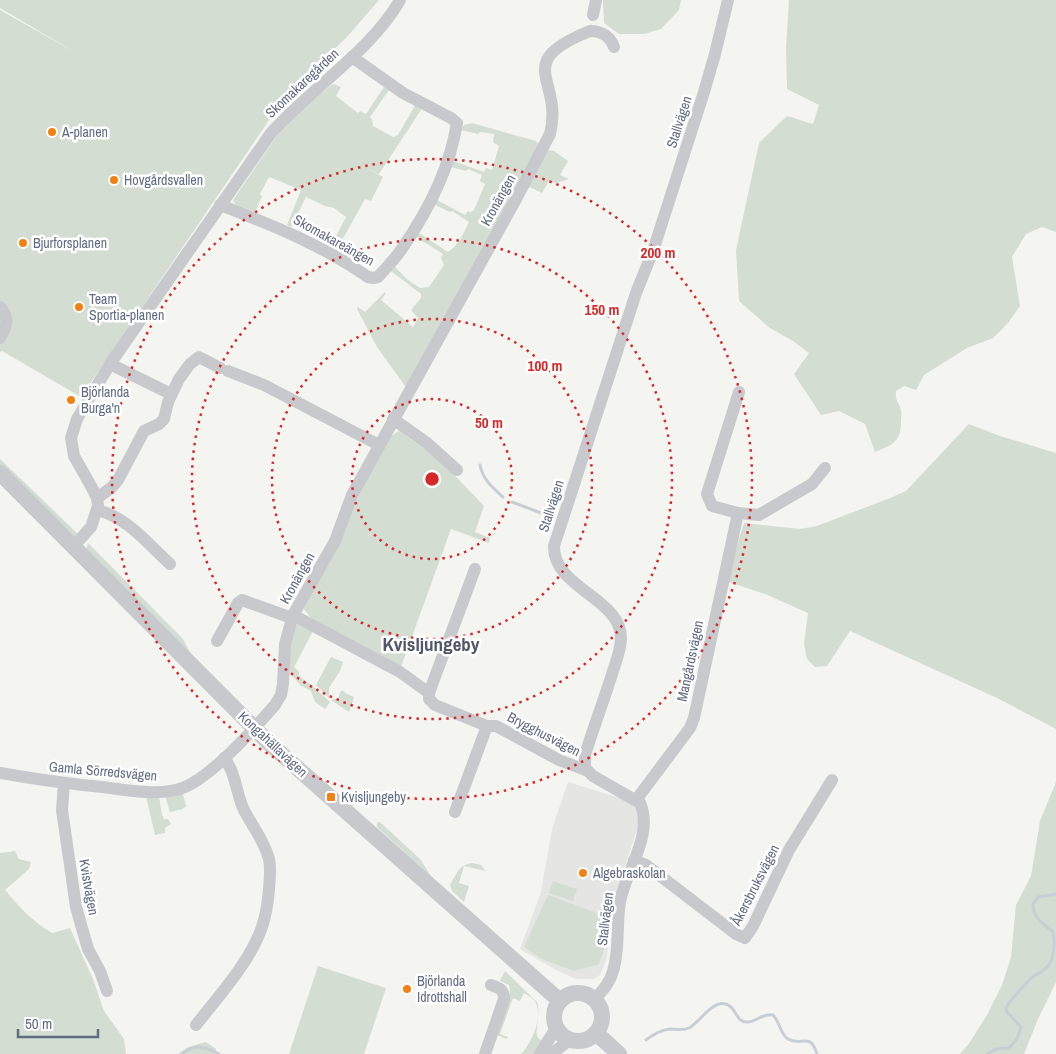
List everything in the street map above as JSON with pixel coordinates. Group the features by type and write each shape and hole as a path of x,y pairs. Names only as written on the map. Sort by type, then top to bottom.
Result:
{"street":[{"name":"Skomakaregården","path":"97,504 74,456 71,438 77,419 110,364 271,133 289,113 352,57 385,21 400,0"},
{"path":"593,15 596,0"},
{"name":"Stallvägen","path":"588,772 585,768 585,755 612,676 622,638 618,624 608,610 559,566 554,554 554,546 636,293 654,248 706,84 728,0"},
{"name":"Kronängen","path":"255,728 281,695 285,644 292,616 335,541 352,495 515,201 550,134 552,113 546,82 546,60 551,52 560,45 590,31 606,36 614,46"},
{"name":"Skomakareängen","path":"220,205 296,235 337,256 368,277 378,277 402,248 426,211 443,173 457,124 451,118 403,93 352,57"},
{"path":"0,307 6,314 7,322 0,338"},
{"path":"73,547 91,527 97,504 118,480 144,431 159,424 164,419 171,394 179,379 195,359 199,357 224,370 264,385 379,445"},
{"path":"110,364 171,394"},
{"path":"739,392 707,494 712,506 738,513 759,515 812,484 825,468"},
{"path":"393,420 427,443 457,470"},
{"name":"Kongahällavägen","path":"0,473 269,743 560,1001"},
{"path":"97,504 125,523 170,564"},
{"name":"Mangårdsvägen","path":"636,800 692,724 738,513"},
{"path":"429,693 475,569"},
{"name":"Brygghusvägen","path":"217,641 238,603 242,600 292,616 400,672 429,693 429,699 435,705 487,726 496,726 560,760 588,772"},
{"name":"Brygghusvägen","path":"455,812 487,726"},
{"name":"Gamla Sörredsvägen","path":"0,774 147,792 173,790 187,786 197,780 224,758 255,728"},
{"path":"196,1025 241,966 255,943 265,916 270,878 270,861 267,850 243,808 230,766 224,758"},
{"path":"588,772 636,800"},
{"name":"Åkersbruksvägen","path":"634,860 646,864 736,934 745,938 753,926 789,850 832,780"},
{"name":"Kvistvägen","path":"64,783 62,810 76,907 88,949 100,971 107,991"},
{"name":"Stallvägen","path":"594,1000 607,985 614,971 619,904 645,826 643,808 636,800"},
{"path":"485,1054 504,999 504,992 501,988 491,985"},
{"path":"574,994 585,995 594,1000 601,1014 600,1024 596,1033 584,1041 570,1040 559,1033 556,1028 554,1014 560,1001 574,994"},
{"path":"540,1054 556,1028"},
{"path":"596,1033 619,1054"},
{"path":"551,1054 570,1040"}],"shaded area":[{"name":"Hovgårdsvallen","path":"0,0 379,0 346,38 286,95 81,397 2,351 0,352 0,10 78,54 0,8"},
{"path":"603,0 681,0 679,10 661,29 644,34 619,34 604,23"},
{"path":"789,0 1056,0 1056,232 1042,227 1026,234 1012,257 1020,306 1008,323 993,338 967,348 924,375 916,390 904,386 896,391 901,413 901,429 891,445 875,452 865,424 839,411 821,415 794,374 809,353 770,328 739,301 736,250 759,143 787,116 813,124 819,105 787,89 786,48"},
{"path":"333,84 341,87 336,96 358,113 360,111 366,114 384,87 389,90 370,117 373,126 393,137 398,135 416,104 423,107 379,174 366,168 383,177 371,201 365,199 336,251 327,245 333,235 336,236 346,217 334,208 306,197 291,227 287,225 301,190 269,177 260,194 262,196 255,212 236,205 233,200 280,131 297,112"},
{"path":"472,123 536,141 538,143 534,161 408,390 377,347 357,309 358,307 365,312 385,292 381,300 413,327 418,318 411,310 421,298 421,294 391,271 395,267 408,280 420,288 429,287 444,265 441,258 443,254 416,237 419,233 448,252 458,243 463,235 469,222 452,211 450,212 435,205 437,200 465,215 468,211 474,210 485,184 480,181 482,175 468,169 466,171 451,167 453,161 484,172 486,168 492,170 499,146 493,142 494,134 480,132 478,134 461,130 464,125"},
{"path":"548,150 554,151 568,161 560,175 569,179 556,183 549,181 542,193 527,186"},
{"path":"969,424 1000,436 1056,453 1056,729 997,698 850,631 827,666 815,667 807,659 804,644 808,613 765,594 726,581 744,523 800,529 817,526 906,491"},
{"path":"399,431 439,459 484,506 475,532 490,538 489,543 451,529 401,667 314,622 303,608 386,439"},
{"path":"0,459 78,534 74,536 0,466"},
{"path":"88,543 183,639 192,656 86,550"},
{"path":"297,624 313,631 294,667 299,672 299,676 330,702 325,709 315,702 311,691 300,685 290,673 289,636"},
{"path":"331,657 343,662 340,671 329,688 329,698 316,685"},
{"path":"341,691 354,697 349,712 331,700 338,698"},
{"name":"Algebraskolan","path":"568,782 626,800 636,809 639,824 618,887 611,916 607,958 600,975 594,979 576,979 556,970 520,949 541,892 552,829"},
{"path":"1056,782 1056,982 1024,1054 960,1054 987,1015 1002,985 1011,957 1016,905 1031,876 1040,821"},
{"path":"183,794 186,806 183,809 170,812 166,797"},
{"path":"146,796 159,796 162,815 171,824 165,828 165,833 155,835"},
{"path":"377,822 380,822 420,859 431,876 377,827"},
{"path":"15,851 19,859 31,862 29,869 5,890 27,914 52,933 70,928 93,979 104,1011 124,1039 126,1054 0,1054 0,853"},
{"path":"472,863 481,865 486,871 464,866"},
{"path":"464,866 459,883 469,886 464,902 452,891 450,885 456,874"},
{"path":"553,881 577,889 573,901 549,893"},
{"path":"548,895 607,917 604,949 599,964 574,971 542,959 524,947"},
{"path":"318,966 386,988 364,1054 289,1054"},
{"path":"505,971 537,1002 538,1011 538,1013 534,1000 524,993 520,1001 513,998 500,1034 508,1037 507,1039 497,1035 510,992 509,985 500,981"},
{"path":"538,1022 537,1037 543,1042 536,1054 521,1054 529,1043"},
{"path":"206,1042 216,1049 214,1054 178,1054 188,1047"}],"waterway":[{"path":"480,465 486,479 503,497"},
{"path":"512,502 549,516"},
{"path":"987,1054 996,1049 1009,1048 1017,1039 1021,1027 1007,1012 1008,1004 1031,978 1045,969 1051,960 1054,949 1052,931 1036,917 1033,904 1038,897 1056,894"},
{"path":"646,1040 663,1030 689,1028 711,1008 716,1005 726,1004 744,1022 766,1015 773,1015 785,1037 793,1041 808,1041 814,1047 817,1054"},
{"path":"182,1054 196,1047 219,1054"}],"place":[{"name":"A-planen","path":"52,132"},
{"name":"Hovgårdsvallen","path":"114,180"},
{"name":"Bjurforsplanen","path":"23,243"},
{"name":"Team Sportia-planen","path":"79,307"},
{"name":"Björlanda Burga'n","path":"71,400"},
{"name":"Kvisljungeby","path":"331,797"},
{"name":"Algebraskolan","path":"583,873"},
{"name":"Björlanda Idrottshall","path":"407,989"}],"district":[{"name":"Kvisljungeby","path":"431,644"}]}
